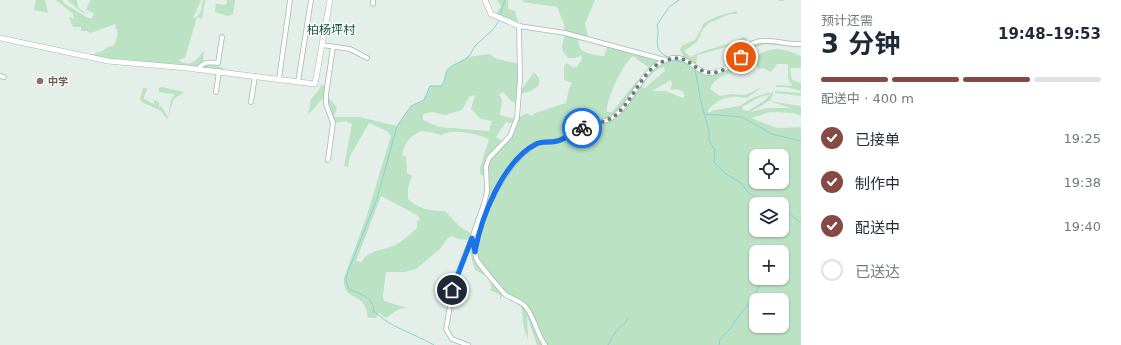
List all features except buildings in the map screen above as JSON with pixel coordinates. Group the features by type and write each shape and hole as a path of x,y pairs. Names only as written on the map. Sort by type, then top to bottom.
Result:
{"street":[{"path":"279,79 290,0"},
{"path":"298,82 311,0"},
{"path":"0,38 108,61 219,71 315,84 330,0"},
{"path":"485,0 491,14 519,26 565,33 665,60"},
{"path":"468,345 452,339 446,329 454,282 484,204 487,191 486,166 489,158 510,136 517,118 520,79 519,26"},
{"path":"198,69 202,63 218,63 222,37"},
{"path":"475,252 485,211 505,176 521,155 538,143 557,141 584,127 612,118 620,111 646,76 665,60 673,58 690,61 702,71 710,73 729,67 736,62 746,48 752,44 769,41 801,44"},
{"path":"322,46 350,49 367,58"},
{"path":"328,160 333,123 326,104 326,95 333,47"},
{"path":"216,92 219,71"},
{"path":"251,102 255,76"},
{"path":"472,238 477,260 502,291 524,305 545,345"}],"green space":[{"path":"36,0 45,0 48,13 34,10"},
{"path":"56,0 62,0 65,4 88,18 92,18 94,13 86,10 90,1 92,0 201,0 193,18 197,17 185,58 178,60 187,63 193,62 204,51 203,63 224,68 219,71 86,57 113,46 117,35 115,24 91,33 81,31 81,27 73,27 69,17 74,19 73,14"},
{"path":"67,0 77,0 78,7 85,13 84,14"},
{"path":"203,0 205,0 202,19 197,17 201,11"},
{"path":"227,0 235,0 233,14 228,16 215,12 216,4 226,5"},
{"path":"497,0 508,0 508,9 515,11 519,26 495,16 501,6"},
{"path":"524,0 595,0 585,24 589,40 579,37 578,43 582,50 590,54 604,56 608,45 665,60 684,59 680,49 683,45 695,40 704,23 718,16 737,11 737,14 730,14 709,23 703,29 697,42 684,51 691,57 743,37 747,38 746,42 697,55 696,66 710,73 736,62 746,48 761,42 801,44 801,46 797,47 765,44 748,50 754,57 761,53 777,49 801,56 801,68 791,68 790,70 792,80 801,83 801,91 785,87 775,87 777,85 792,86 788,78 788,64 777,64 771,72 763,68 758,69 754,60 745,68 719,78 714,82 710,89 720,96 731,94 745,95 762,87 747,98 733,97 722,99 709,108 708,113 715,110 740,106 750,99 770,92 769,95 760,97 742,107 743,110 748,111 765,100 773,91 773,95 768,101 801,106 801,116 793,113 770,112 751,118 777,128 801,127 801,345 537,345 527,316 528,339 526,335 521,304 502,292 501,300 499,294 489,290 491,289 491,285 489,279 475,270 470,252 463,262 471,240 458,239 452,236 448,238 440,249 416,269 404,272 386,272 383,296 384,301 407,308 399,309 386,318 379,313 376,318 368,318 363,303 359,299 350,295 347,291 344,278 367,215 391,136 387,131 369,123 350,156 348,167 344,166 352,124 345,121 333,123 326,95 337,107 334,117 359,117 397,126 411,106 424,100 430,86 441,86 444,82 446,71 453,65 468,57 489,54 497,59 520,64 520,92 534,72 539,78 539,85 527,92 519,93 519,106 509,99 503,92 499,94 502,100 500,115 514,119 513,124 506,122 496,137 504,142 510,136 517,118 527,113 532,116 535,113 566,103 572,83 564,80 564,65 567,63 572,67 577,67 582,59 581,55 576,58 568,58 563,52 562,46 565,33 564,24 557,7 522,2","holes":["633,56 648,67 650,71 636,82 612,112 607,112 612,91 620,73","664,67 665,71 645,88 642,87 649,77 660,68","671,80 672,85 670,90 676,89 682,91 685,96 683,98 666,91 652,91","475,95 471,109 481,119 492,121 489,131 439,127 423,120 423,114 432,112 445,115 462,110 469,97","768,101 791,108 767,108 751,112","421,131 441,135 458,132 478,135 489,139 480,168 480,174 486,178 484,204 472,234 459,226 445,211 425,209 408,199 408,188 412,176 407,173 406,157 402,155 408,140 413,135","381,196 417,215 420,220 417,221 417,228 407,237 393,246 372,252 364,258 362,262 356,261"]},
{"path":"321,85 327,86 326,95 308,115 311,99 319,90"},
{"path":"162,87 184,92 174,99 168,115 171,100 175,94 158,92 159,88"},
{"path":"143,88 146,88 147,90 144,99 154,104 154,100 159,102 159,106 162,107 168,117 167,119 161,111 142,102 140,99"},
{"path":"775,91 801,93 801,96 775,93"}],"waterway":[{"path":"500,15 505,0"},
{"path":"668,57 659,50 657,42 657,25 669,7 679,0"},
{"path":"779,0 784,0"},
{"path":"373,313 374,308 370,300 367,297 349,289 346,282 347,274 377,199 397,126 411,106 424,100 430,86 441,86 444,82 448,69 467,58 475,46 492,30 499,20"},
{"path":"676,61 684,62 695,69 701,102 709,131 709,141 715,150 714,162 726,174 740,182 750,194 756,197"},
{"path":"705,114 742,117 772,134 801,141"},
{"path":"789,213 801,223"},
{"path":"719,345 720,339 730,329 748,305 760,285"},
{"path":"374,311 387,322 434,345"},
{"path":"608,345 616,332 628,318"}],"way so far":[{"path":"582,128 612,118 620,111 646,76 656,66 665,60 679,58 690,61 702,71 710,73 729,67 741,57"}],"place":[{"name":"中学","path":"40,81"}],"district":[{"name":"柏杨坪村","path":"331,30"}],"route":[{"path":"452,290 472,238 475,252 485,211 491,199 505,176 521,155 528,148 538,143 557,141 582,128"}]}
